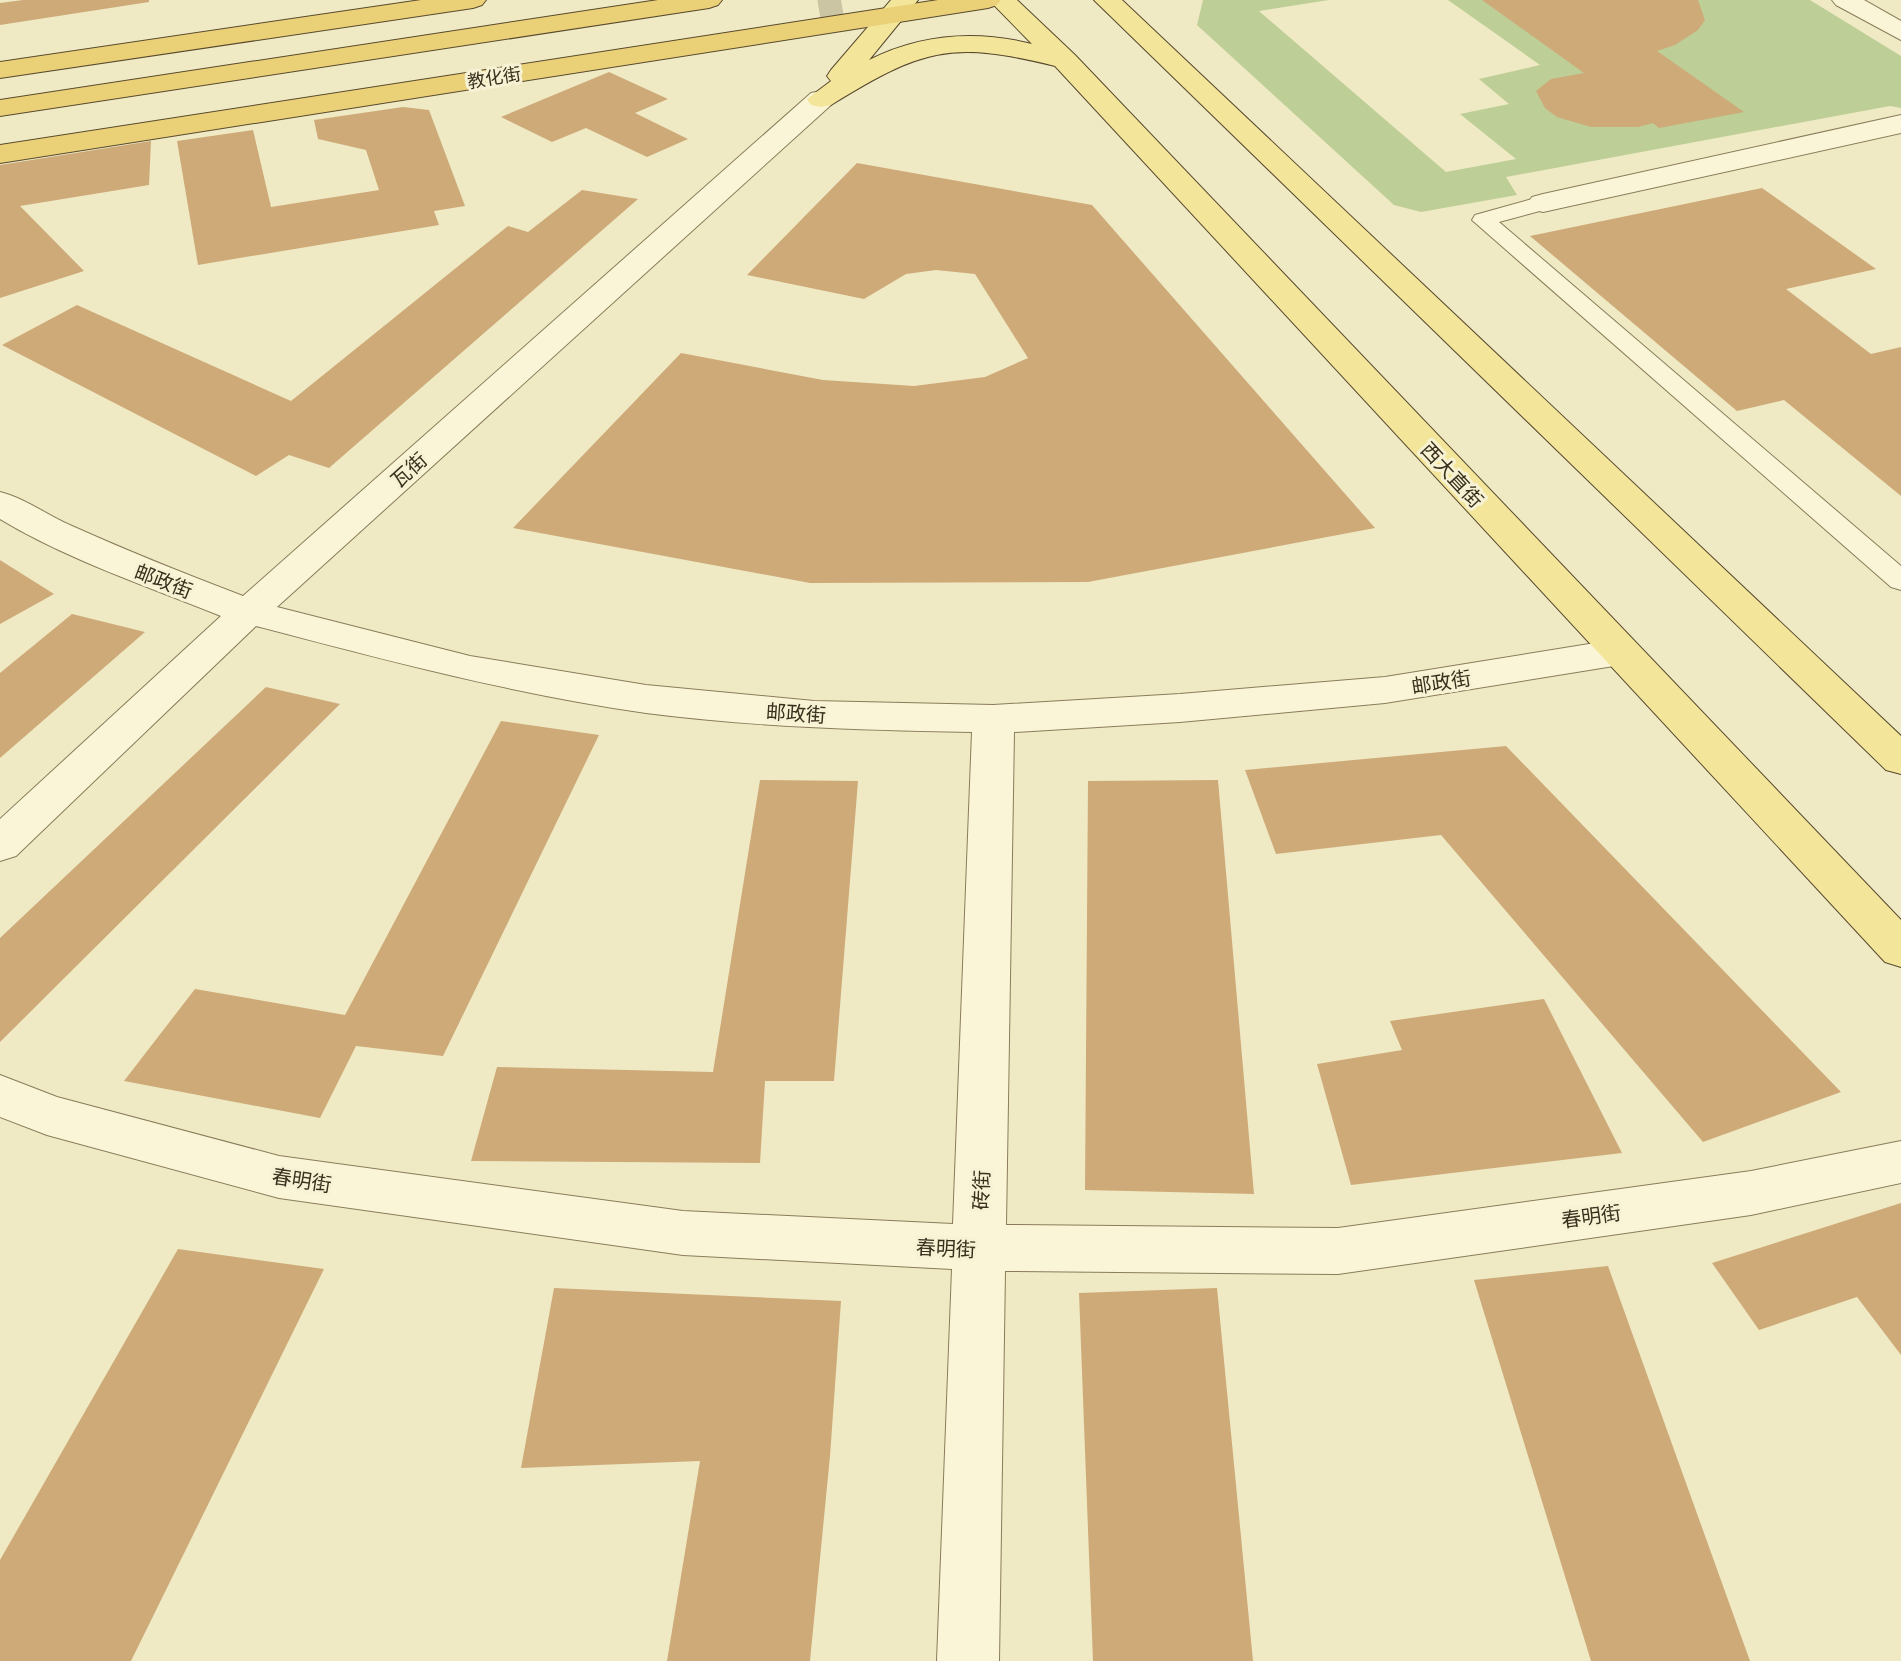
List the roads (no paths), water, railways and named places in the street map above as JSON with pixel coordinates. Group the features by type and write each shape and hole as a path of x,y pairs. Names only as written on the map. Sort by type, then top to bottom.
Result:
{"highway":[{"path":"0,48 341,0"},
{"path":"0,70 473,0"},
{"path":"0,83 575,0"},
{"path":"0,108 709,0"},
{"name":"教化街","path":"0,154 899,7 988,0"},
{"name":"教化街","path":"0,126 818,4"}],"main road":[{"name":"西大直街","path":"1002,0 1065,61 1901,950"},
{"path":"1107,0 1901,760"},
{"path":"821,99 899,7"},
{"path":"821,99 899,55 936,44 999,43 1065,61"}],"street":[{"path":"1845,0 1901,32"},
{"name":"瓦街","path":"0,845 248,612 821,99"},
{"path":"1543,203 1901,124"},
{"name":"邮政街","path":"0,503 33,523 127,565 248,612 470,669 646,699 814,715 993,719 1180,708 1385,690 1620,652"},
{"name":"砖街","path":"968,1661 993,719"},
{"name":"春明街","path":"0,1095 47,1115 279,1177 683,1233 979,1248 1338,1251 1751,1193 1901,1162"}],"lane":[{"path":"1543,203 1483,220 1901,581"}],"tunnel":[{"path":"818,4 841,0"}]}
